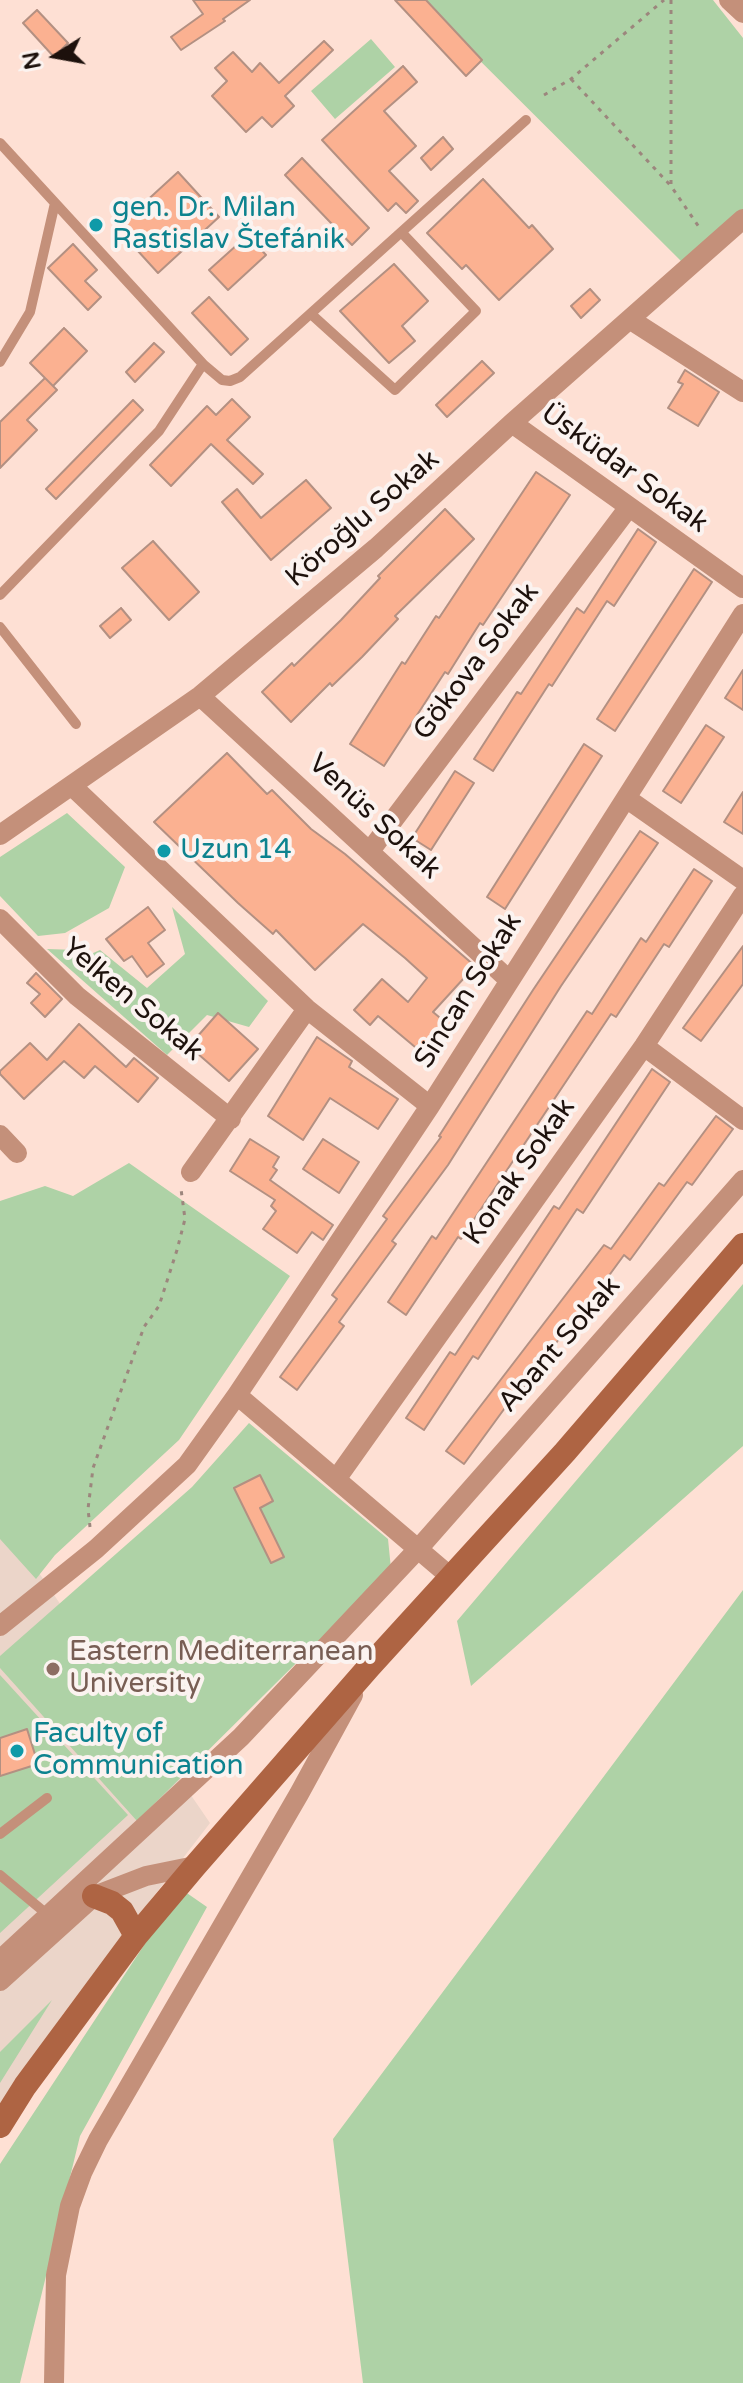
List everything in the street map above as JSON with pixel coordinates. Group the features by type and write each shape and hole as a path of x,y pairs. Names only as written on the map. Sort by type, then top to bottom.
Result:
{"main road":[{"path":"0,2126 25,2086 136,1936 195,1866 369,1667 521,1501 743,1245"},
{"path":"94,1896 122,1911 136,1936"}],"street":[{"path":"729,0 743,13"},
{"name":"Köroğlu Sokak","path":"0,835 200,696 376,548 743,219"},
{"path":"631,320 743,392"},
{"name":"Üsküdar Sokak","path":"512,423 743,588"},
{"name":"Gökova Sokak","path":"370,851 629,507"},
{"name":"Sincan Sokak","path":"0,1626 96,1549 187,1465 430,1106 743,614"},
{"name":"Venüs Sokak","path":"200,696 509,980"},
{"path":"72,786 307,1009 430,1106"},
{"path":"626,798 743,880"},
{"name":"Konak Sokak","path":"337,1478 644,1046 743,895"},
{"name":"Yelken Sokak","path":"0,919 77,996 231,1119"},
{"path":"186,1178 307,1009"},
{"path":"644,1046 743,1120"},
{"path":"0,1135 17,1153"},
{"name":"Abant Sokak","path":"0,1960 241,1737 419,1548 743,1180"},
{"path":"237,1395 452,1578"},
{"path":"54,2383 56,2275 70,2206 82,2173 369,1667"},
{"path":"0,1981 94,1896 146,1876 195,1866"}],"lane":[{"path":"0,143 203,364 222,380 230,381 240,377 526,120"},
{"path":"0,362 30,312 55,203"},
{"path":"311,314 395,390 476,311 402,233"},
{"path":"0,595 159,431 203,364"},
{"path":"0,627 76,724"},
{"path":"0,1834 47,1798"},
{"path":"0,1875 48,1915"}],"path":[{"path":"544,95 571,79 664,0"},
{"path":"671,0 671,186"},
{"path":"571,79 671,186 712,247"},
{"path":"96,1549 88,1509 93,1468 144,1327 159,1306 177,1250 185,1219 186,1178"}],"shaded area":[{"name":"Eastern Mediterranean University","path":"0,1516 210,1823 63,2014 0,2110"}],"green space":[{"path":"419,0 713,0 743,38 743,214 682,262"},
{"path":"371,39 395,67 335,119 311,91"},
{"path":"67,813 125,867 109,908 65,933 38,936 0,896 0,857"},
{"path":"172,907 268,1001 249,1027 207,1015 167,1055 47,949 77,950 82,958 100,950 147,988 185,954"},
{"path":"129,1163 290,1276 179,1440 55,1555 36,1579 0,1539 0,1201 45,1186 73,1196"},
{"path":"743,1284 743,1446 471,1686 457,1621"},
{"path":"249,1423 388,1539 391,1569 137,1821 0,1668 0,1656 192,1487"},
{"path":"743,1590 743,2383 363,2383 333,2139"},
{"path":"0,1675 128,1815 0,1933"},
{"path":"181,1889 207,1907 80,2136 20,2383 0,2383 0,2164"},
{"path":"52,2000 0,2083 0,2052"}],"building":[{"path":"193,0 250,0 181,50 171,37 203,14"},
{"path":"395,0 426,0 482,60 466,76"},
{"path":"37,10 68,43 54,57 23,23"},
{"path":"324,41 333,50 285,96 294,106 272,127 262,117 246,132 212,96 227,81 215,68 233,52 252,72 260,63 279,83"},
{"path":"403,66 417,82 384,111 416,146 389,171 418,201 406,213 396,203 388,211 322,140"},
{"path":"443,137 453,149 431,170 421,158"},
{"path":"302,158 369,228 352,245 285,175"},
{"path":"178,172 219,217 158,273 117,228"},
{"path":"483,179 553,249 499,300 466,265 462,269 427,233"},
{"path":"248,235 266,255 228,290 209,270"},
{"path":"73,244 97,270 85,281 101,297 88,310 48,268"},
{"path":"394,264 428,301 402,326 415,341 389,363 340,311"},
{"path":"590,289 600,300 581,318 571,306"},
{"path":"209,297 248,339 231,355 192,313"},
{"path":"64,328 87,351 53,386 30,363"},
{"path":"154,343 164,352 135,382 126,372"},
{"path":"482,361 494,373 447,417 436,405"},
{"path":"685,370 719,392 698,426 668,408 683,384 678,382"},
{"path":"45,378 57,390 27,420 37,430 0,468 0,422"},
{"path":"232,399 250,417 227,440 263,474 253,484 211,444 171,486 150,465 207,406 216,415"},
{"path":"133,400 143,410 56,499 46,489"},
{"path":"536,472 570,495 483,625 480,623 448,674 445,672 384,766 350,744 402,662 405,664 436,616 439,618"},
{"path":"306,480 331,508 271,560 222,502 237,489 261,518"},
{"path":"445,509 474,539 395,616 398,619 362,657 332,686 330,683 291,722 262,692 341,620 380,578 378,576"},
{"path":"638,529 656,542 614,606 607,601 493,771 474,759 577,608 584,613"},
{"path":"153,541 199,592 169,620 122,568"},
{"path":"694,569 712,582 615,731 597,719"},
{"path":"121,608 131,620 110,638 100,626"},
{"path":"743,670 743,710 725,698"},
{"path":"706,725 724,737 681,803 663,791"},
{"path":"584,744 602,756 505,909 487,897"},
{"path":"227,753 267,794 272,790 311,829 345,854 475,966 433,1012 445,1022 421,1052 378,1016 370,1025 354,1010 382,979 408,1002 427,978 405,958 363,924 315,970 276,930 273,934 154,822"},
{"path":"455,771 474,783 431,850 412,838"},
{"path":"743,792 743,834 724,822"},
{"path":"640,831 658,843 561,986 448,1165 392,1241 396,1244 339,1322 344,1326 297,1390 280,1377 337,1299 332,1295 387,1219 383,1216 441,1137 533,990"},
{"path":"694,869 712,881 669,947 664,944 616,1017 611,1014 461,1239 458,1237 406,1315 388,1302 432,1236 436,1239 587,1011 592,1014 641,938 646,942"},
{"path":"148,907 165,930 148,943 164,964 147,977 132,956 124,961 106,939"},
{"path":"743,946 743,984 701,1041 683,1028"},
{"path":"36,973 62,999 45,1017 31,1003 40,994 27,983"},
{"path":"218,1013 258,1049 229,1081 189,1046"},
{"path":"79,1024 126,1067 134,1058 158,1078 138,1102 95,1066 84,1078 64,1061 24,1099 0,1074 30,1043 47,1060"},
{"path":"317,1037 352,1061 349,1067 398,1099 378,1129 330,1098 303,1140 268,1116"},
{"path":"652,1069 670,1082 583,1213 577,1209 478,1359 473,1356 424,1430 406,1418 450,1352 455,1355 554,1206 559,1209"},
{"path":"716,1116 733,1129 692,1185 687,1182 630,1260 624,1255 464,1464 446,1451 604,1245 611,1249 659,1183 664,1186"},
{"path":"250,1139 279,1157 273,1167 277,1170 270,1180 333,1225 323,1240 312,1232 297,1253 263,1229 276,1211 271,1206 275,1200 230,1171"},
{"path":"323,1139 359,1162 339,1193 303,1169"},
{"path":"260,1475 273,1501 260,1508 284,1557 271,1563 234,1488"},
{"name":"Faculty of Communication","path":"27,1729 38,1764 0,1776 0,1738"}],"place":[{"name":"gen. Dr. Milan Rastislav Štefánik","path":"96,225"},
{"name":"Uzun 14","path":"164,851"},
{"name":"Eastern Mediterranean University","path":"53,1669"},
{"name":"Faculty of Communication","path":"17,1751"}]}
